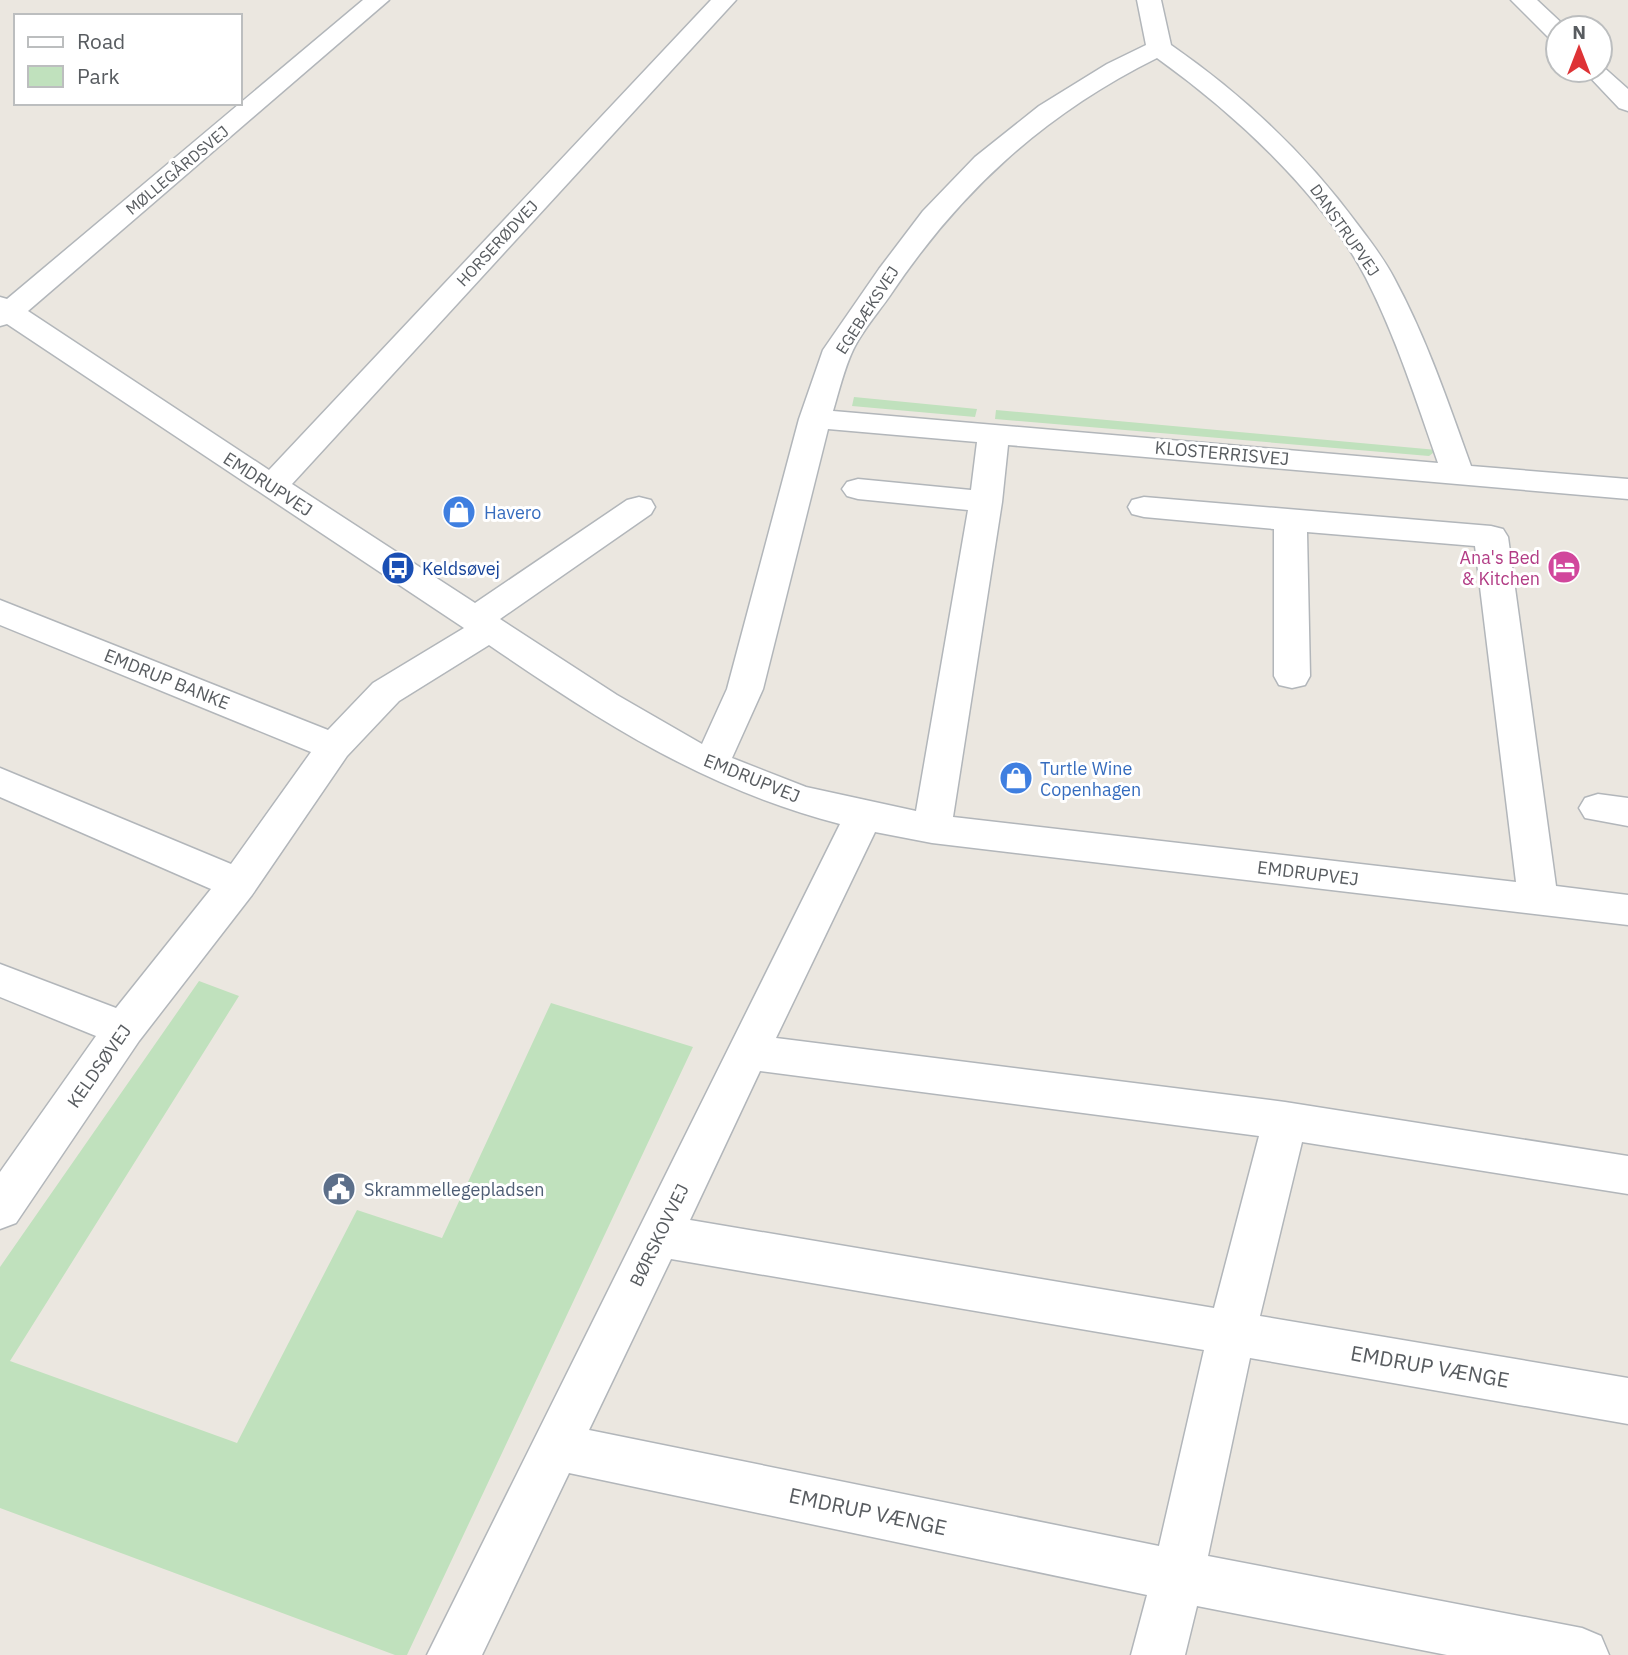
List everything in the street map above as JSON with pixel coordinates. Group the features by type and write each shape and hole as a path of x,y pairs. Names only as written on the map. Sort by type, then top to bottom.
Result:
{"street":[{"name":"MØLLEGÅRDSVEJ","path":"3,311 377,0"},
{"name":"HORSERØDVEJ","path":"271,487 724,0"},
{"path":"1149,0 1159,48"},
{"path":"1523,0 1544,20"},
{"name":"EGEBÆKSVEJ","path":"711,764 745,690 815,419 838,351 933,216 984,163 1048,111 1116,69 1159,48"},
{"name":"DANSTRUPVEJ","path":"1159,48 1204,78 1274,141 1320,190 1378,275 1422,374 1458,474"},
{"path":"1609,84 1628,103"},
{"name":"EMDRUPVEJ","path":"3,311 637,723 711,764 784,794 863,816 932,829 1628,910"},
{"name":"KLOSTERRISVEJ","path":"815,419 1628,489"},
{"path":"932,829 986,502 994,434"},
{"path":"858,489 986,502"},
{"name":"KELDSØVEJ","path":"0,1208 124,1029 238,884 334,747 386,692 639,507"},
{"path":"1144,507 1491,537 1538,900"},
{"path":"1290,521 1292,677"},
{"name":"EMDRUP BANKE","path":"0,612 334,747"},
{"path":"0,782 238,884"},
{"name":"BØRSKOVVEJ","path":"454,1655 863,816"},
{"path":"0,980 124,1029"},
{"path":"747,1052 1285,1121 1628,1175"},
{"path":"1158,1655 1232,1332 1285,1121"},
{"name":"EMDRUP VÆNGE","path":"658,1237 690,1240 1628,1401"},
{"name":"EMDRUP VÆNGE","path":"557,1447 1178,1576 1583,1655"}],"green space":[{"path":"854,397 977,409 975,417 852,406"},
{"path":"996,410 1437,450 1429,456 995,419"},
{"path":"199,981 239,996 10,1361 237,1443 357,1210 442,1238 551,1003 693,1047 407,1655 395,1655 0,1508 0,1267"}],"place":[{"name":"Havero","path":"459,512"},
{"name":"Ana's Bed & Kitchen","path":"1564,567"},
{"name":"Keldsøvej","path":"398,568"},
{"name":"Turtle Wine Copenhagen","path":"1016,778"},
{"name":"Skrammellegepladsen","path":"339,1189"}]}
